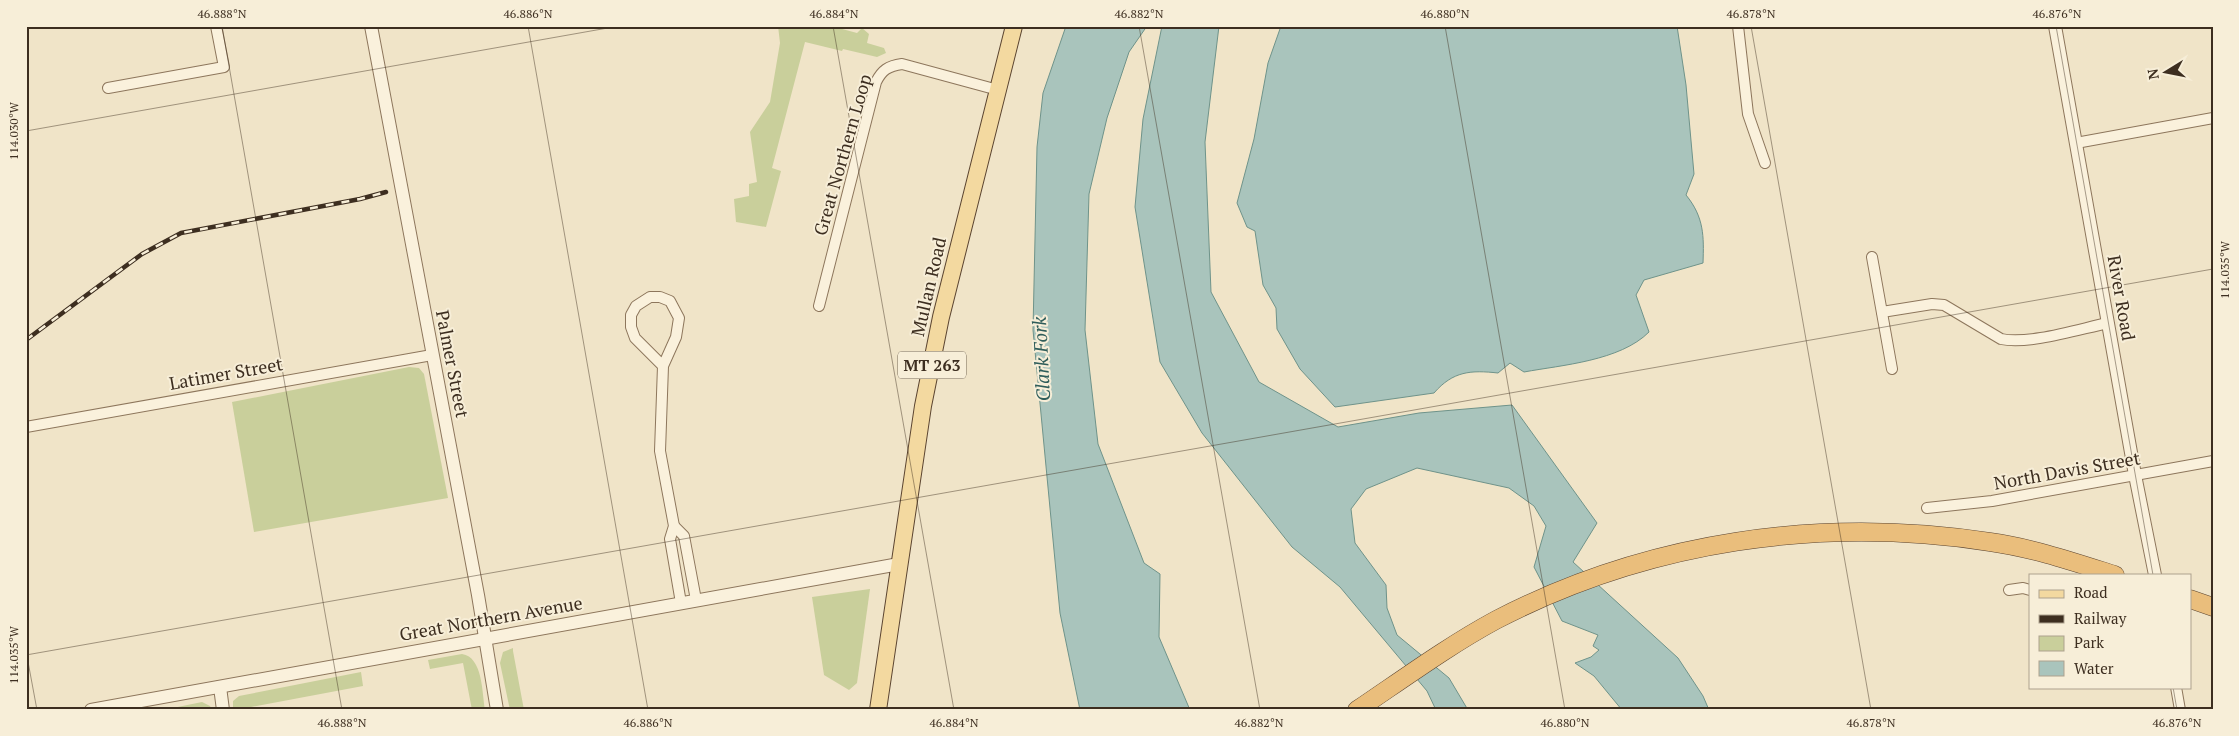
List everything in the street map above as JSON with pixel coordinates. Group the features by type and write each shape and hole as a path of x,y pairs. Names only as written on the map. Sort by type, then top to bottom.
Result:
{"highway":[{"path":"1357,710 1457,643 1541,599 1622,568 1683,551 1776,535 1869,530 1991,542 2036,551 2112,574"},
{"path":"2192,600 2213,607"}],"main road":[{"name":"Mullan Road","path":"878,710 923,406 941,317 1014,26"}],"street":[{"path":"108,88 224,67 216,26"},
{"name":"Palmer Street","path":"371,26 486,639 497,710"},
{"path":"1738,26 1748,114 1765,163"},
{"name":"River Road","path":"2055,26 2135,475 2155,574"},
{"name":"Great Northern Loop","path":"819,306 876,82 881,73 890,66 902,64 998,90"},
{"path":"2076,142 2213,118"},
{"path":"1872,257 1892,369"},
{"path":"663,366 635,338 631,327 631,315 636,306 650,297 660,297 670,301 679,318 676,337 663,366 660,451 674,526 670,539 681,603"},
{"path":"1882,312 1932,304 1944,306 2001,339 2008,341 2032,339 2108,324"},
{"name":"Latimer Street","path":"26,428 432,354"},
{"name":"North Davis Street","path":"1927,508 1992,501 2213,461"},
{"path":"674,526 684,536 696,600"},
{"name":"Great Northern Avenue","path":"91,710 899,564"},
{"path":"2009,590 2023,588 2029,590"},
{"path":"220,687 223,710"},
{"path":"2176,688 2180,710"}],"green space":[{"path":"778,26 831,26 857,33 862,28 869,34 867,43 884,48 886,53 877,57 805,42 772,168 781,171 766,227 736,222 734,199 749,196 749,184 757,182 750,132 770,102 780,43"},
{"path":"409,367 419,368 424,374 448,498 254,532 232,402"},
{"path":"870,589 857,683 849,690 824,675 812,597"},
{"path":"513,648 524,710 510,710 500,663 503,652"},
{"path":"462,654 469,657 478,669 485,710 472,710 463,663 430,669 428,660"},
{"path":"361,672 363,686 251,707 251,710 233,710 233,701 239,696"},
{"path":"202,702 210,706 212,710 163,710"}],"water":[{"name":"Clark Fork","path":"1066,26 1147,26 1129,52 1107,118 1089,194 1085,330 1098,444 1144,563 1160,574 1159,637 1190,710 1080,710 1060,613 1033,330 1037,147 1043,93"},
{"path":"1162,26 1219,26 1205,142 1211,292 1259,382 1338,427 1419,413 1512,405 1597,523 1573,562 1678,658 1703,696 1709,710 1622,710 1594,676 1575,663 1591,657 1599,650 1593,646 1598,635 1562,621 1534,567 1546,526 1534,506 1509,488 1417,468 1366,489 1351,509 1355,543 1386,585 1387,608 1397,635 1449,678 1468,710 1436,710 1427,691 1340,587 1292,547 1202,433 1160,362 1135,207 1143,119"},
{"path":"1281,26 1677,26 1686,85 1694,174 1686,195 1700,219 1702,227 1703,263 1644,280 1636,295 1649,332 1623,350 1573,364 1524,372 1510,363 1498,373 1471,372 1455,376 1434,393 1335,407 1300,369 1277,329 1276,308 1263,285 1255,231 1247,227 1237,203 1254,139 1268,63"}],"railway":[{"path":"26,340 142,254 181,233 360,199 386,192"}]}
